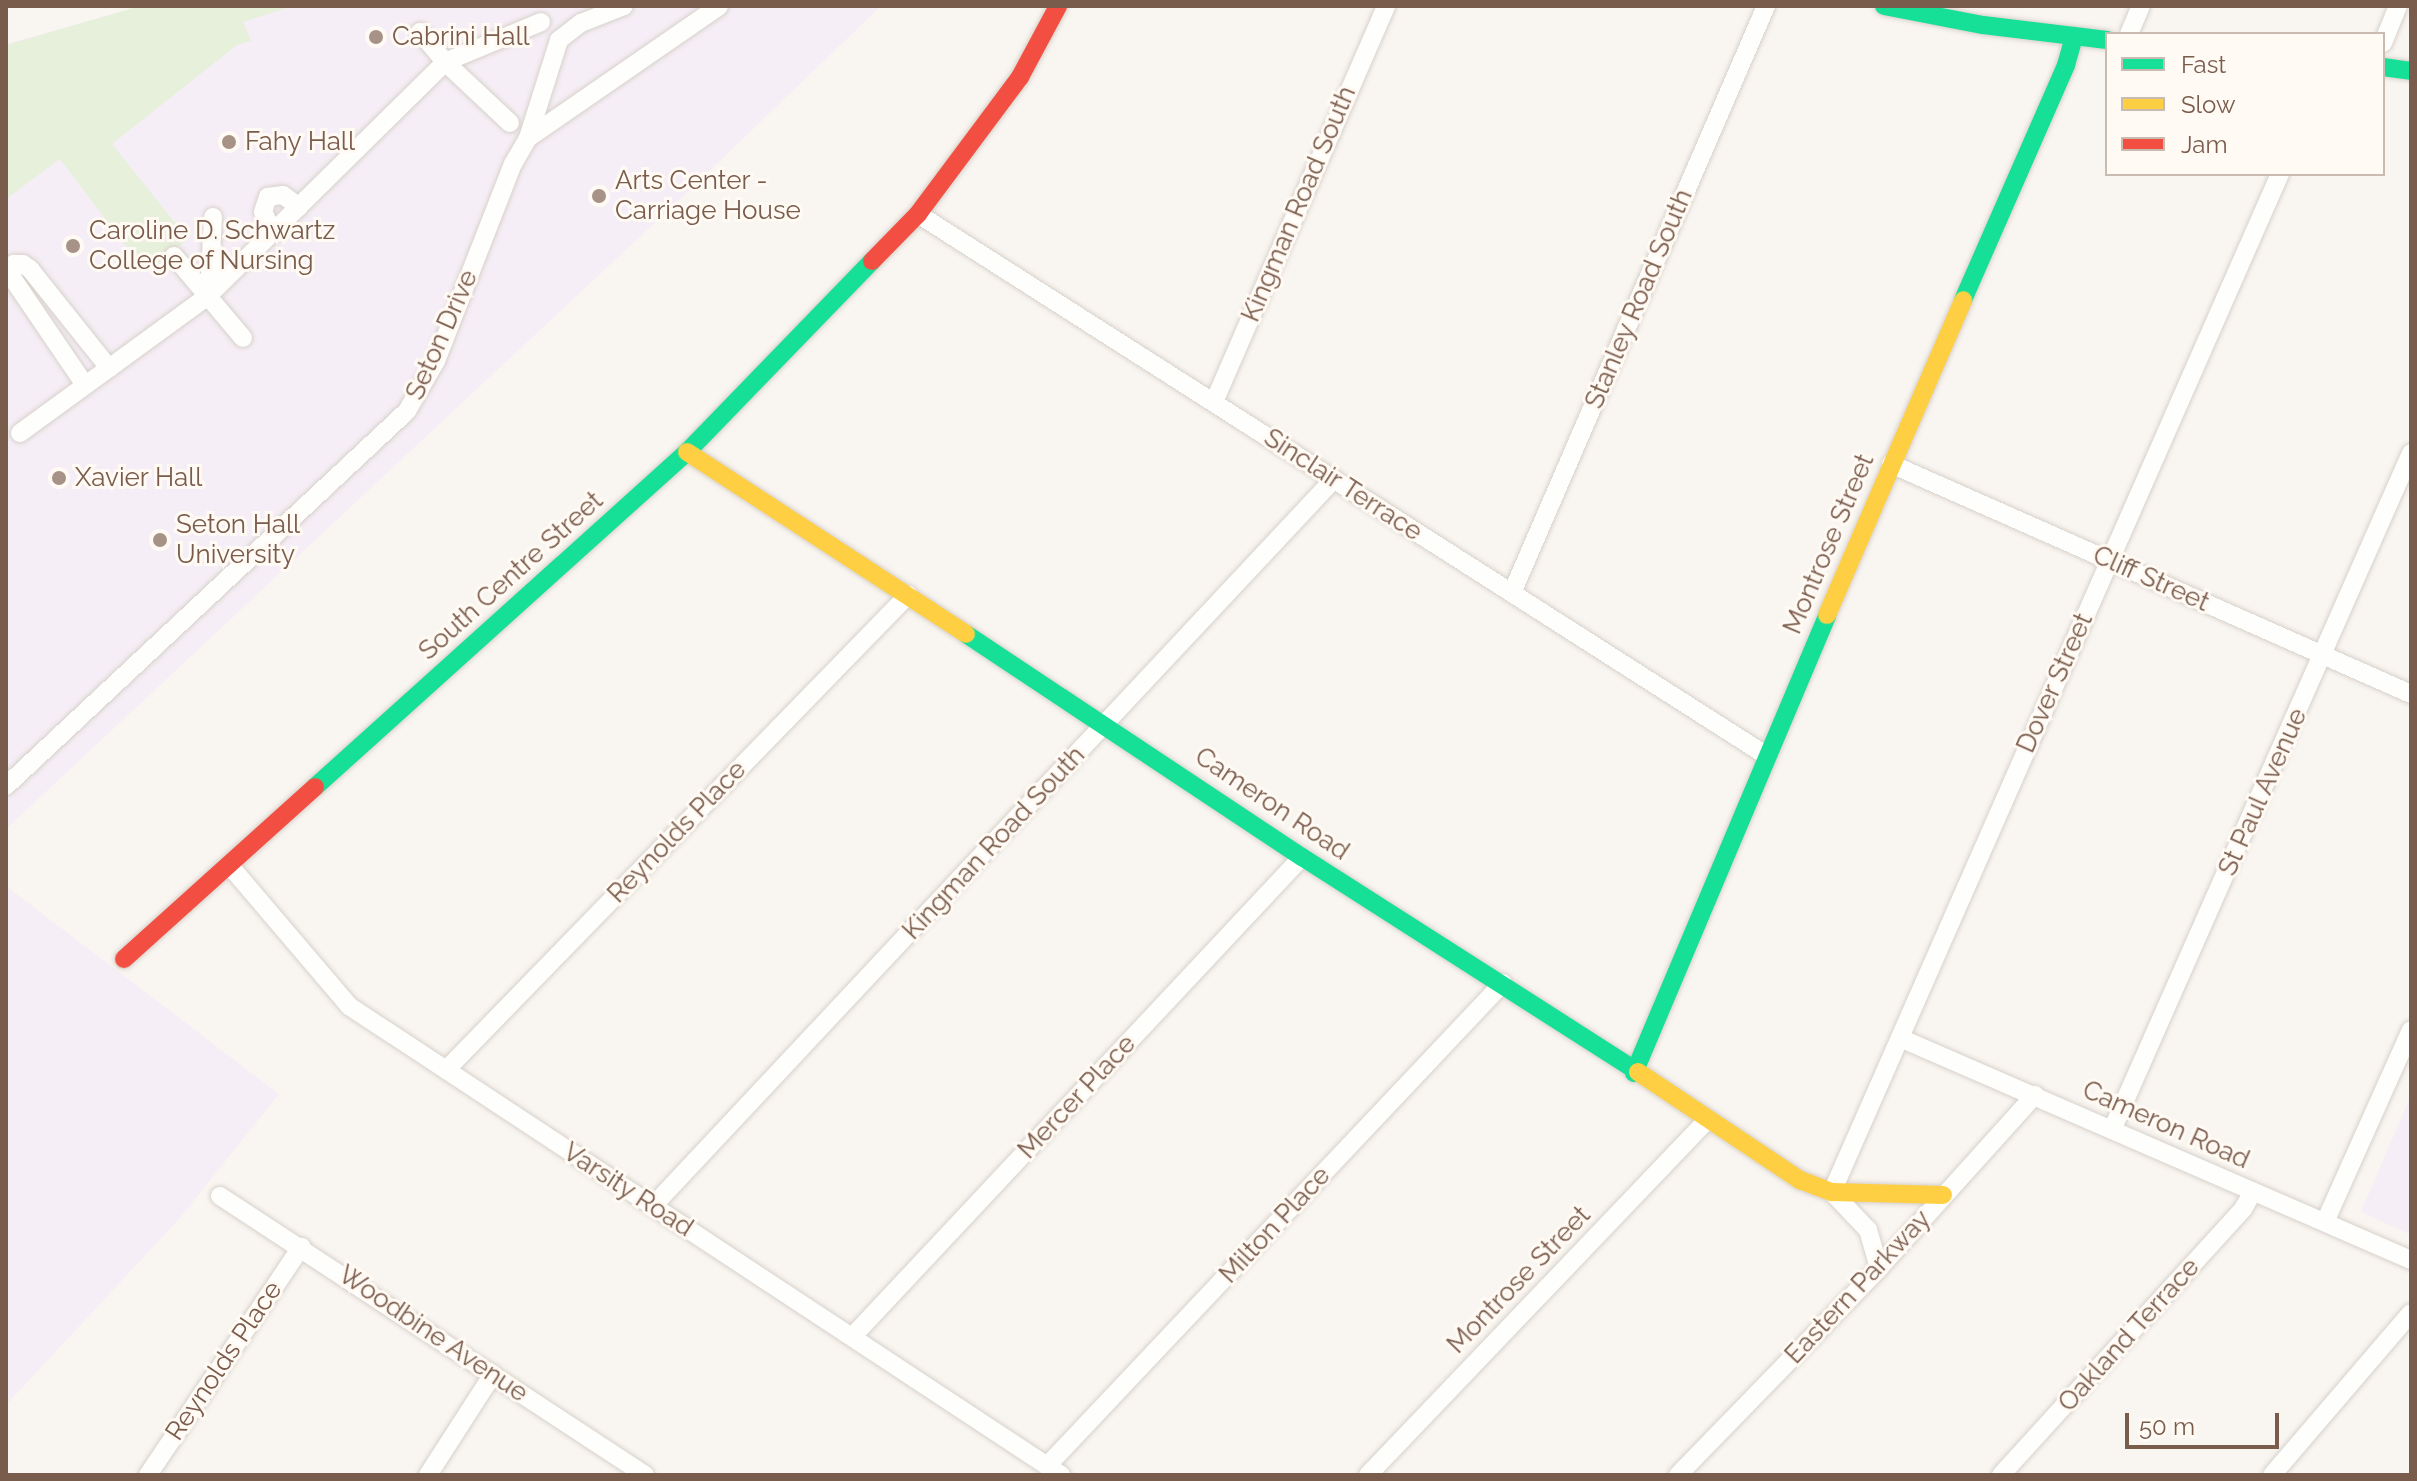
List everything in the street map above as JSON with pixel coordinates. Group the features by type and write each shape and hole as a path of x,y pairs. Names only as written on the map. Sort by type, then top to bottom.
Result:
{"street":[{"name":"Seton Drive","path":"6,786 407,411 436,361 513,164 528,138 559,40 581,23 624,6"},
{"path":"528,138 719,6"},
{"name":"South Centre Street","path":"124,959 687,452 918,214 1020,77 1058,6"},
{"name":"Kingman Road South","path":"1214,402 1386,6"},
{"name":"Stanley Road South","path":"1512,593 1766,6"},
{"path":"1884,6 2105,40"},
{"path":"2130,32 2141,6"},
{"path":"2385,38 2398,6"},
{"path":"20,433 209,295 445,62 541,22"},
{"path":"420,32 445,62 510,123"},
{"name":"Montrose Street","path":"1634,1073 1891,464 2066,65 2074,37"},
{"path":"2385,67 2411,71"},
{"name":"Dover Street","path":"1832,1192 2279,176"},
{"path":"273,233 263,212 268,197 283,195 299,207"},
{"name":"Sinclair Terrace","path":"918,214 1767,756"},
{"path":"209,295 213,217"},
{"path":"174,256 243,338"},
{"path":"85,385 13,279 11,269 14,264 23,264 30,269 109,368"},
{"name":"Cameron Road","path":"687,452 1800,1180 1832,1192 1943,1195"},
{"name":"St Paul Avenue","path":"2112,1130 2411,453"},
{"name":"Cliff Street","path":"1891,464 2411,694"},
{"name":"Kingman Road South","path":"653,1206 1334,479"},
{"name":"Reynolds Place","path":"446,1070 908,595"},
{"name":"Mercer Place","path":"852,1337 1302,857"},
{"name":"Varsity Road","path":"230,866 349,1006 1054,1470"},
{"name":"Milton Place","path":"1054,1470 1503,983"},
{"path":"2325,1222 2411,1030"},
{"name":"Cameron Road","path":"1900,1038 2411,1260"},
{"name":"Eastern Parkway","path":"1678,1475 1879,1268 2035,1095"},
{"name":"Montrose Street","path":"1368,1475 1707,1120"},
{"name":"Cameron Road","path":"1832,1192 1868,1230 1879,1268"},
{"name":"Oakland Terrace","path":"2001,1475 2243,1209 2253,1192"},
{"name":"Woodbine Avenue","path":"220,1196 645,1475"},
{"name":"Reynolds Place","path":"148,1475 301,1247"},
{"path":"2272,1475 2411,1313"},
{"path":"428,1475 493,1374"}],"shaded area":[{"name":"Seton Hall University","path":"143,6 881,6 676,203 6,829 6,44"},
{"path":"6,886 279,1094 180,1218 6,1405"},
{"path":"2411,1095 2411,1235 2361,1212"}],"green space":[{"path":"140,6 293,6 243,22 251,41 237,45 112,144 188,239 154,267 145,254 137,261 60,159 6,199 6,45"}],"traffic: fast":[{"path":"1884,6 1983,25 2105,40"},
{"path":"1963,300 2066,65 2074,37"},
{"path":"2385,67 2411,71"},
{"path":"315,787 687,452 872,261"},
{"path":"1634,1073 1827,615"},
{"path":"966,634 1302,857 1638,1072"}],"traffic: slow":[{"path":"1827,615 1963,300"},
{"path":"687,452 966,634"},
{"path":"1638,1072 1800,1180 1832,1192 1943,1195"}],"traffic: jam":[{"path":"872,261 918,214 1020,77 1058,6"},
{"path":"124,959 315,787"}],"place":[{"name":"Cabrini Hall","path":"376,37"},
{"name":"Fahy Hall","path":"229,142"},
{"name":"Arts Center - Carriage House","path":"599,196"},
{"name":"Caroline D. Schwartz College of Nursing","path":"73,246"},
{"name":"Xavier Hall","path":"59,478"},
{"name":"Seton Hall University","path":"160,540"}]}
